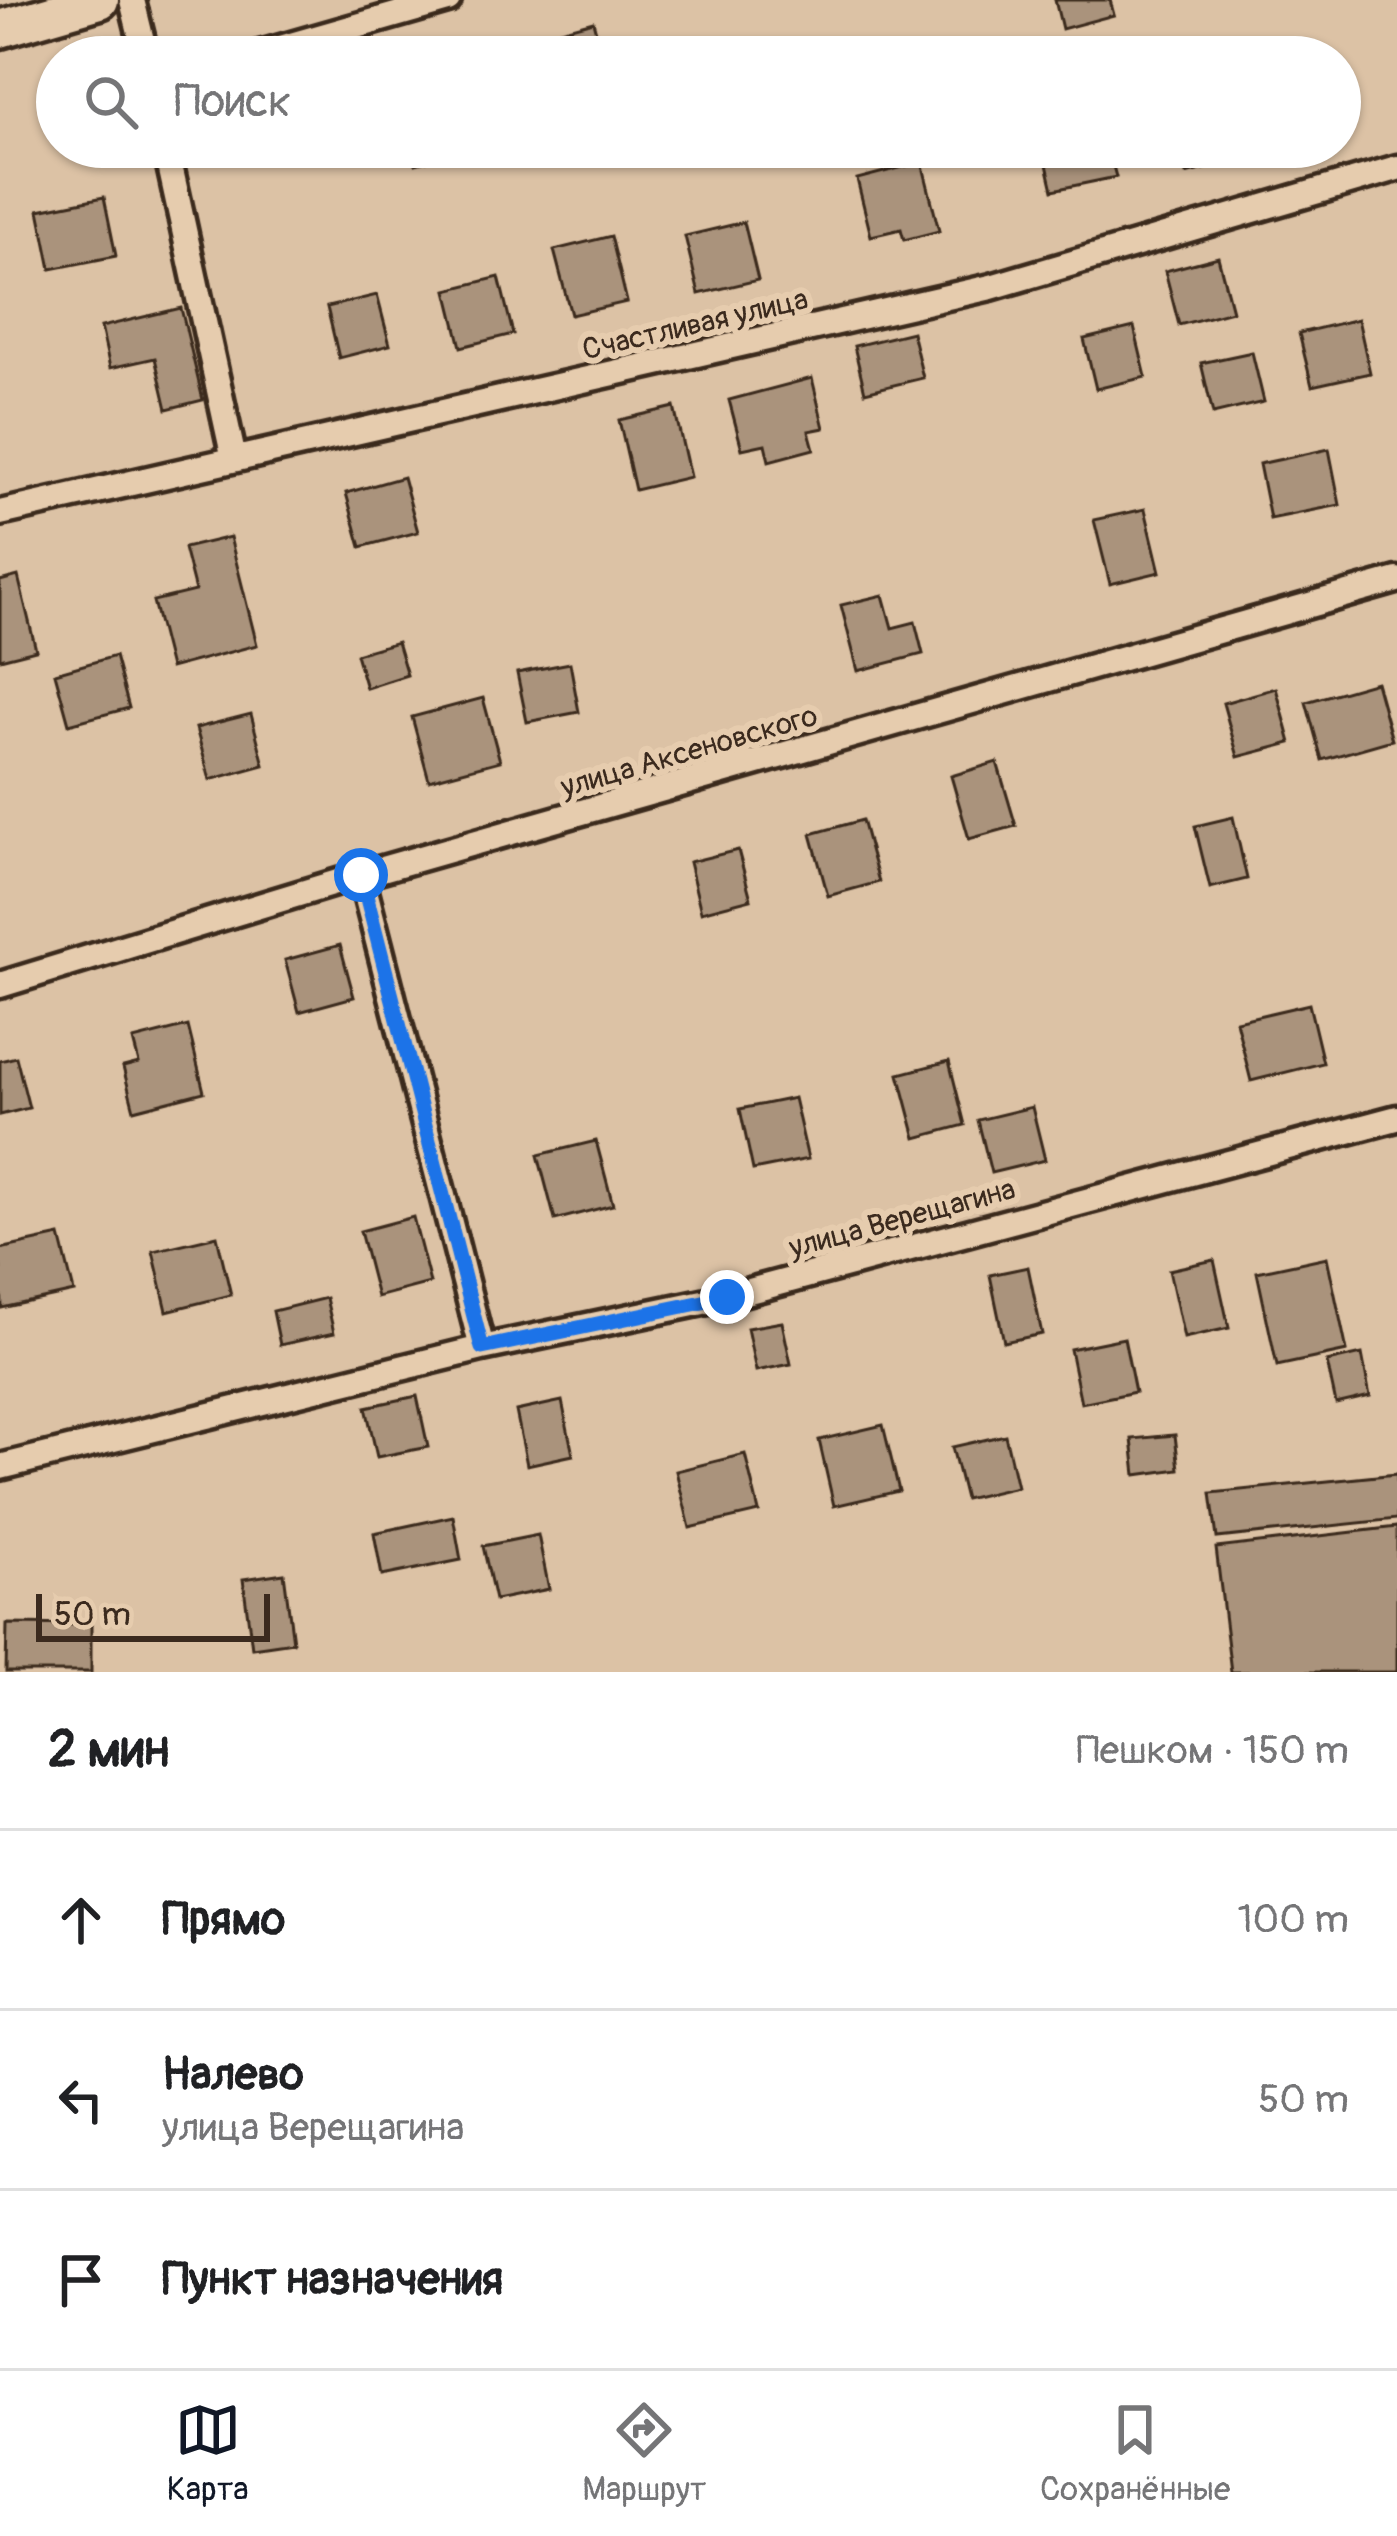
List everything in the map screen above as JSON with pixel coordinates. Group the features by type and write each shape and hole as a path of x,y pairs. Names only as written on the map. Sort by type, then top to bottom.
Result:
{"main road":[{"path":"0,28 100,0"}],"street":[{"path":"132,0 141,36"},
{"path":"322,36 448,0"},
{"path":"171,168 234,459"},
{"name":"Счастливая улица","path":"0,513 992,287 1397,168"},
{"name":"улица Аксеновского","path":"0,985 361,875 1397,580"},
{"path":"361,875 482,1348"},
{"name":"улица Верещагина","path":"0,1467 482,1348 727,1297 1397,1118"}],"building":[{"path":"1055,0 1110,0 1114,15 1062,29"},
{"path":"593,21 597,36 538,36"},
{"path":"899,168 923,168 939,231 904,240 901,229 871,236 857,179"},
{"path":"1048,168 1114,168 1116,177 1053,190"},
{"path":"104,197 116,256 51,269 39,210"},
{"path":"744,222 758,280 699,294 685,236"},
{"path":"611,236 627,302 571,315 554,250"},
{"path":"1218,257 1232,311 1179,325 1165,271"},
{"path":"499,277 513,334 461,347 447,290"},
{"path":"377,295 390,345 339,358 327,307"},
{"path":"181,308 203,400 167,409 155,358 110,368 101,327"},
{"path":"1358,319 1370,373 1312,386 1299,333"},
{"path":"1134,327 1146,377 1096,389 1084,339"},
{"path":"912,332 923,378 865,392 854,346"},
{"path":"1252,352 1264,402 1213,414 1201,363"},
{"path":"812,378 824,428 809,431 814,449 769,461 765,444 742,449 729,400"},
{"path":"674,407 690,477 635,490 619,420"},
{"path":"1329,449 1340,505 1270,519 1259,464"},
{"path":"403,477 418,532 361,547 346,493"},
{"path":"1145,509 1160,572 1110,584 1094,520"},
{"path":"230,537 257,645 170,668 153,601 195,591 184,548"},
{"path":"18,576 36,650 0,659 0,581"},
{"path":"883,595 892,628 915,622 923,654 858,671 841,605"},
{"path":"397,642 407,675 366,688 356,654"},
{"path":"115,656 129,708 69,724 55,673"},
{"path":"570,663 579,712 527,722 517,673"},
{"path":"1376,682 1392,740 1322,760 1306,702"},
{"path":"1276,688 1291,743 1238,757 1223,703"},
{"path":"483,698 500,761 429,780 412,717"},
{"path":"251,714 264,765 210,780 196,728"},
{"path":"997,762 1016,826 969,839 951,776"},
{"path":"1233,817 1247,879 1210,888 1195,826"},
{"path":"862,820 879,882 828,896 811,834"},
{"path":"738,850 751,899 701,912 689,862"},
{"path":"340,945 354,997 299,1012 285,960"},
{"path":"1309,1004 1323,1063 1251,1081 1236,1021"},
{"path":"188,1026 204,1092 134,1110 123,1067 139,1063 133,1040"},
{"path":"16,1057 29,1108 0,1115 0,1061"},
{"path":"949,1061 965,1125 916,1138 899,1074"},
{"path":"794,1098 808,1159 753,1170 740,1109"},
{"path":"1032,1107 1045,1160 991,1173 978,1120"},
{"path":"596,1141 613,1205 555,1220 538,1155"},
{"path":"413,1217 430,1283 377,1297 360,1231"},
{"path":"60,1236 74,1292 2,1308 0,1249"},
{"path":"217,1236 231,1295 167,1311 153,1251"},
{"path":"1327,1257 1347,1351 1277,1366 1257,1272"},
{"path":"1214,1260 1229,1328 1184,1338 1169,1270"},
{"path":"1028,1267 1042,1334 1004,1342 990,1275"},
{"path":"326,1298 334,1333 280,1345 273,1311"},
{"path":"782,1322 791,1364 756,1371 747,1328"},
{"path":"1124,1338 1135,1392 1081,1403 1070,1349"},
{"path":"1362,1354 1370,1396 1336,1404 1327,1362"},
{"path":"417,1396 428,1447 377,1457 366,1407"},
{"path":"562,1401 573,1455 527,1465 516,1411"},
{"path":"883,1425 899,1491 834,1506 819,1440"},
{"path":"1005,1435 1017,1487 965,1499 952,1447"},
{"path":"1175,1435 1179,1469 1136,1475 1132,1439"},
{"path":"745,1454 759,1512 690,1528 676,1471"},
{"path":"1397,1474 1397,1519 1217,1538 1211,1493"},
{"path":"453,1516 461,1560 382,1576 374,1533"},
{"path":"1397,1527 1397,1672 1231,1672 1216,1548"},
{"path":"538,1535 549,1589 495,1600 483,1546"},
{"path":"284,1573 293,1642 252,1648 243,1579"},
{"path":"7,1624 91,1625 91,1672 6,1672"}],"route":[{"path":"361,875 482,1348 727,1297"}]}
